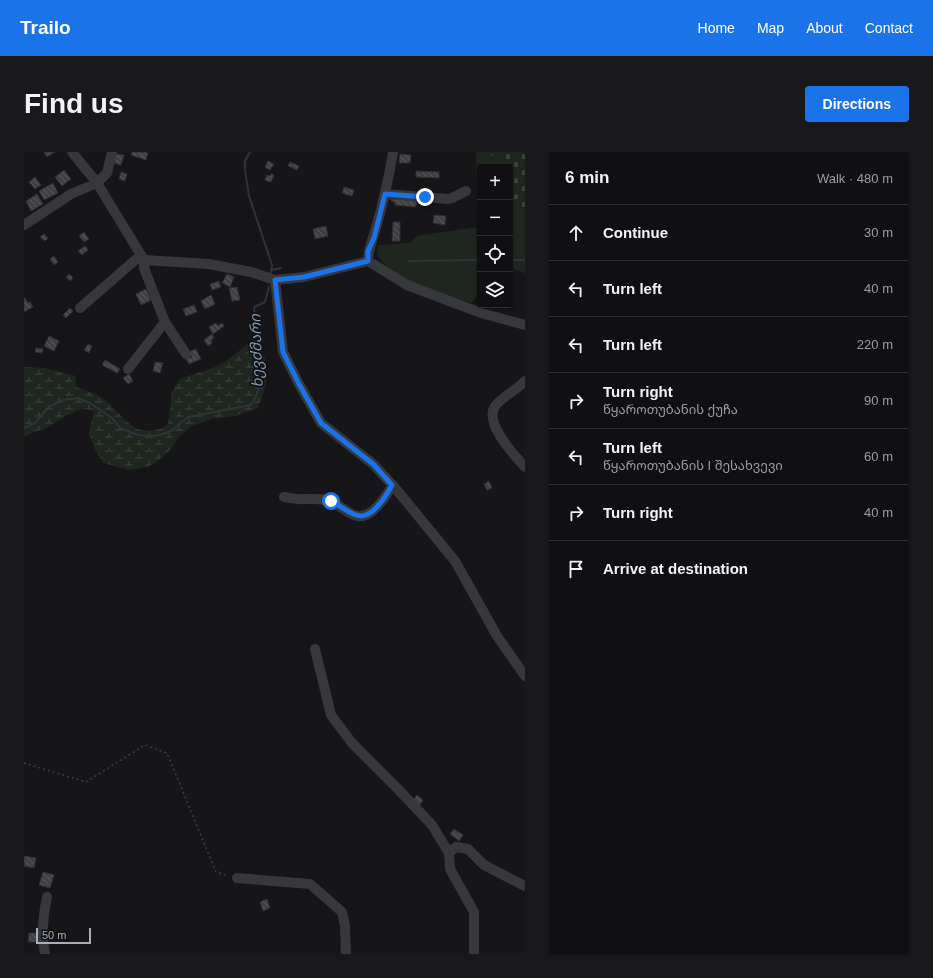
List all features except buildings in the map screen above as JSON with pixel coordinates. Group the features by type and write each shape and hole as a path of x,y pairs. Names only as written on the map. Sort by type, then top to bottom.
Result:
{"street":[{"path":"72,152 97,184 142,258 144,268 164,322 186,354"},
{"path":"24,225 71,194 97,184 107,173 112,152"},
{"path":"368,261 368,251 374,238 385,194 393,152"},
{"path":"385,194 448,199 466,191"},
{"path":"80,308 142,258 209,264 251,272 275,280 304,277 368,261 407,285 481,313 525,325"},
{"path":"275,280 283,352 321,423 373,464 455,561 497,636 525,676"},
{"path":"128,369 164,322"},
{"path":"525,381 495,406 492,413 495,424 504,443 525,467"},
{"path":"284,497 304,500 323,499 331,501 357,516 364,516 373,511 382,501 392,485"},
{"path":"315,649 331,715 352,743 432,825 449,853 450,869 474,912 474,954"},
{"path":"449,853 456,847 468,850 484,865 525,886"},
{"path":"237,878 310,884 342,912 345,926 346,954"},
{"path":"45,954 43,943 44,913 47,897"}],"path":[{"path":"24,763 86,782 145,745 167,753 216,872 237,878"}],"green space":[{"path":"476,152 482,152 510,161 510,164 477,164 477,227"},
{"path":"482,152 525,152 525,208 513,203 513,164 510,164 510,161"},
{"path":"513,203 525,208 525,274 519,270 513,270"},
{"path":"477,227 477,294 472,303 433,291 407,280 396,274 377,255 378,245 410,243 416,236"},
{"path":"256,338 264,357 267,373 264,390 257,409 235,416 211,419 190,427 179,437 170,450 148,467 129,470 104,463 95,450 89,433 94,411 88,409 82,409 71,413 48,427 24,436 24,367 45,368 76,376 76,387 99,396 129,424 146,431 156,430 168,425 172,392 179,379 213,368 226,361"}],"waterway":[{"name":"ხევძმარი","path":"250,152 245,161 249,196 272,265 271,273"},
{"path":"408,261 477,260"},
{"path":"513,260 525,260"},
{"path":"271,270 281,268"},
{"name":"ხევძმარი","path":"24,428 35,423 49,407 62,400 78,398 90,403 112,418 120,428 138,435 149,436 160,435 171,431 188,417 251,405 257,394 259,381 254,307 265,302 269,287"}],"route":[{"path":"331,501 357,516 364,516 373,511 382,501 392,485 373,464 321,423 283,352 275,280 304,277 368,261 368,251 374,238 385,194 425,197"}]}
